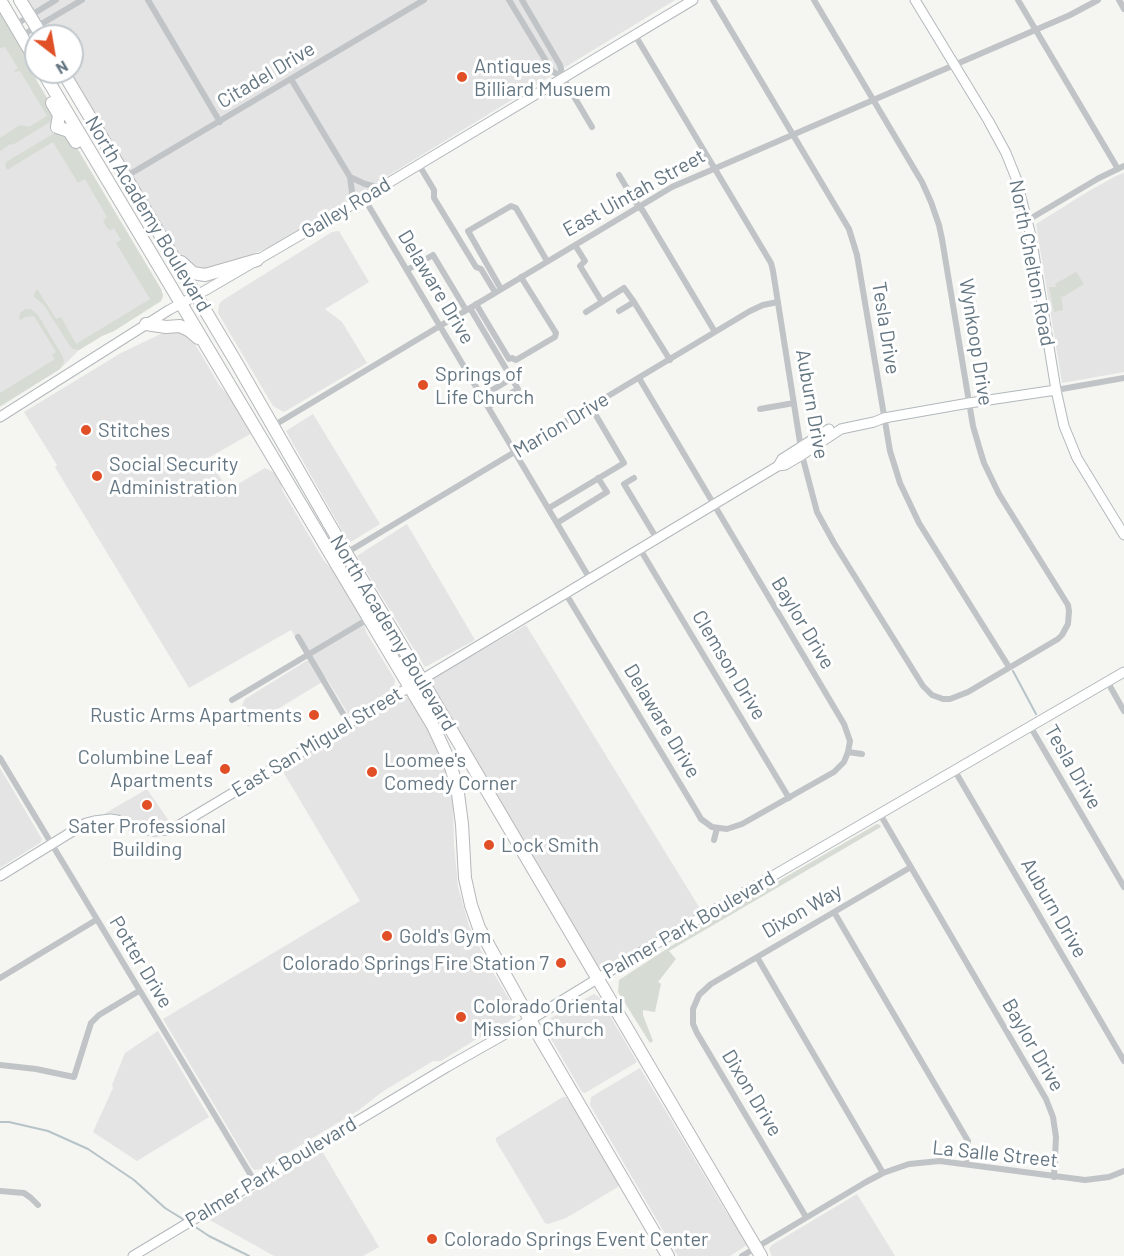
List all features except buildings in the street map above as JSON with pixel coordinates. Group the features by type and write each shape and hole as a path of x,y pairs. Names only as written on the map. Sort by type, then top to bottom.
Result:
{"highway":[{"path":"0,0 24,40"},
{"path":"20,0 35,24"},
{"name":"North Academy Boulevard","path":"50,84 433,726 446,751 453,772 460,804 465,878 479,928 668,1256"},
{"name":"North Academy Boulevard","path":"70,84 273,426 345,554 400,643 759,1252"},
{"path":"169,249 183,265 199,275 257,260"},
{"path":"146,324 166,327 180,326 205,344"}],"main road":[{"name":"Galley Road","path":"0,417 146,324 364,198 693,0"},
{"name":"North Chelton Road","path":"915,0 988,120 1009,160 1028,220 1064,426 1072,448 1085,472 1124,535"},
{"path":"801,451 841,423 874,416 884,418 1056,390"},
{"name":"East San Miguel Street","path":"0,876 86,824 102,819 117,820 154,831 176,827 778,466 782,459 801,451"},
{"name":"Palmer Park Boulevard","path":"133,1256 447,1067 1124,672"}],"street":[{"path":"38,24 56,0"},
{"path":"40,24 82,0"},
{"path":"148,0 220,122"},
{"name":"Citadel Drive","path":"125,177 424,0"},
{"path":"509,0 552,71 563,78"},
{"path":"522,0 560,65 563,78 592,127"},
{"name":"Tesla Drive","path":"714,0 845,220 852,236 859,267 884,418 896,472 911,508 923,529 1009,667"},
{"name":"Wynkoop Drive","path":"814,0 922,182 936,214 976,438 999,495 1065,600 1069,611 1068,624 1062,635 1009,667"},
{"path":"1018,0 1121,167 1028,220"},
{"name":"East Uintah Street","path":"273,426 672,187 1070,15 1098,0"},
{"path":"1119,0 1124,9"},
{"path":"18,30 24,29"},
{"path":"18,30 24,29"},
{"name":"Auburn Drive","path":"634,35 771,263 801,451 817,512 834,543 928,692 943,699 956,698 1009,667"},
{"path":"291,79 350,177 352,192 350,206"},
{"path":"418,165 434,190 434,198 476,267 482,269 498,291"},
{"path":"619,176 715,332"},
{"path":"350,177 380,188"},
{"name":"Delaware Drive","path":"364,198 590,579"},
{"path":"498,291 468,231 511,206 516,208 547,261"},
{"path":"575,245 585,261 580,266 602,302"},
{"path":"407,270 433,255 509,359 516,360 555,337 556,333 521,277"},
{"path":"586,312 624,288 670,360"},
{"path":"619,311 634,302"},
{"name":"Marion Drive","path":"345,554 750,311 778,302"},
{"path":"470,307 518,389 488,407"},
{"name":"Baylor Drive","path":"639,378 844,724 850,741 848,752"},
{"path":"1056,390 1124,378"},
{"path":"482,396 511,379"},
{"path":"760,409 794,403"},
{"path":"549,508 624,463 591,407"},
{"path":"557,523 607,492 598,478"},
{"path":"634,478 624,484 657,539"},
{"name":"Clemson Drive","path":"640,549 789,798"},
{"name":"Delaware Drive","path":"566,594 697,812 707,824 717,828"},
{"path":"232,700 368,619"},
{"path":"298,637 349,724"},
{"path":"1107,681 1124,711"},
{"name":"Tesla Drive","path":"1030,726 1124,887"},
{"path":"714,840 717,828 727,829 742,824 834,772 844,762 848,752 861,754"},
{"name":"Potter Drive","path":"0,758 255,1182"},
{"name":"Auburn Drive","path":"955,771 1124,1061"},
{"name":"Baylor Drive","path":"880,814 1046,1099 1053,1117 1056,1137 1054,1177"},
{"name":"Dixon Way","path":"711,984 911,867"},
{"path":"834,912 968,1141 966,1164"},
{"path":"0,978 96,920"},
{"path":"757,957 883,1173"},
{"name":"Dixon Drive","path":"711,984 695,1002 693,1024 806,1217"},
{"path":"0,1065 36,1069 74,1077 91,1023 99,1015 139,991"},
{"name":"La Salle Street","path":"742,1256 759,1252 806,1217 883,1173 909,1164 940,1161 1086,1180 1109,1177 1124,1171"},
{"path":"0,1191 24,1193 38,1205"}],"shaded area":[{"path":"26,0 675,0 273,246 227,264 200,269 172,247 75,84 84,84 84,24 40,24"},
{"path":"0,12 24,55 24,84 39,84 161,289 163,296 161,301 79,350 60,369 0,407"},
{"path":"0,12 23,52 24,78 20,71 14,71 18,68 5,47 0,48"},
{"path":"28,84 39,84 55,112 54,119 0,151 0,138 20,125 29,127 47,116"},
{"path":"58,131 68,133 163,296 161,301 79,350 70,346 44,305 34,297 37,289 56,319 61,317 76,344 150,299 116,243 121,240 114,228 108,229 103,221 107,217 85,179 78,183 53,142 7,170 6,162"},
{"path":"1124,173 1124,372 1062,383 1036,224 1089,191"},
{"path":"339,231 369,282 325,309 342,322 367,363 284,412 273,406 218,313 219,304 332,232"},
{"path":"1076,272 1084,284 1063,297 1061,294 1063,310 1054,312 1049,287 1057,288 1055,284"},
{"path":"25,309 31,309 38,315 64,362 60,369 0,406 0,393 55,359 52,355 56,352 34,316 19,319 20,313"},
{"path":"171,329 191,337 219,385 234,402 252,433 208,458 228,490 265,468 275,473 281,482 282,490 324,561 334,571 362,615 366,632 395,680 392,689 350,717 327,679 248,727 239,712 245,699 308,660 291,630 189,688 24,412 121,353"},
{"path":"313,414 380,524 349,543 286,431"},
{"path":"407,524 475,640 425,667 357,556"},
{"path":"526,625 702,912 599,973 427,681"},
{"path":"405,697 410,698 434,740 449,778 453,803 458,887 469,926 485,959 515,1009 516,1016 441,1061 433,1061 382,1092 359,1110 261,1169 255,1170 163,1019 360,901 282,770"},
{"path":"0,768 42,839 40,843 0,868"},
{"path":"147,789 171,824 160,827 151,826 121,815 104,814"},
{"path":"877,824 881,827 669,951 676,959 658,982 661,984 655,1012 643,1010 653,1041 650,1043 618,992 619,980 682,937"},
{"path":"594,994 599,997 637,1062 585,1093 582,1092 550,1037 542,1031 540,1026"},
{"path":"158,1031 209,1117 137,1161 93,1132 113,1088 112,1085 125,1053"},
{"path":"640,1068 728,1215 737,1223 747,1245 730,1256 678,1256 590,1105 591,1097"},
{"path":"566,1097 579,1116 619,1184 618,1187 566,1218 548,1224 545,1223 496,1138"},
{"path":"322,1151 379,1247 363,1256 274,1256 208,1219"},
{"path":"857,1194 895,1256 772,1256 769,1249 772,1245"}],"waterway":[{"path":"1013,671 1036,714"},
{"path":"0,1122 48,1131 88,1149 134,1180 165,1208 186,1221"},
{"path":"191,1224 209,1236 249,1256"}],"place":[{"name":"Antiques Billiard Musuem","path":"462,77"},
{"name":"Springs of Life Church","path":"423,385"},
{"name":"Stitches","path":"86,430"},
{"name":"Social Security Administration","path":"97,476"},
{"name":"Rustic Arms Apartments","path":"314,715"},
{"name":"Columbine Leaf Apartments","path":"225,769"},
{"name":"Loomee's Comedy Corner","path":"372,772"},
{"name":"Sater Professional Building","path":"147,805"},
{"name":"Lock Smith","path":"489,845"},
{"name":"Gold's Gym","path":"387,936"},
{"name":"Colorado Springs Fire Station 7","path":"561,963"},
{"name":"Colorado Oriental Mission Church","path":"461,1017"},
{"name":"Colorado Springs Event Center","path":"432,1239"}]}
